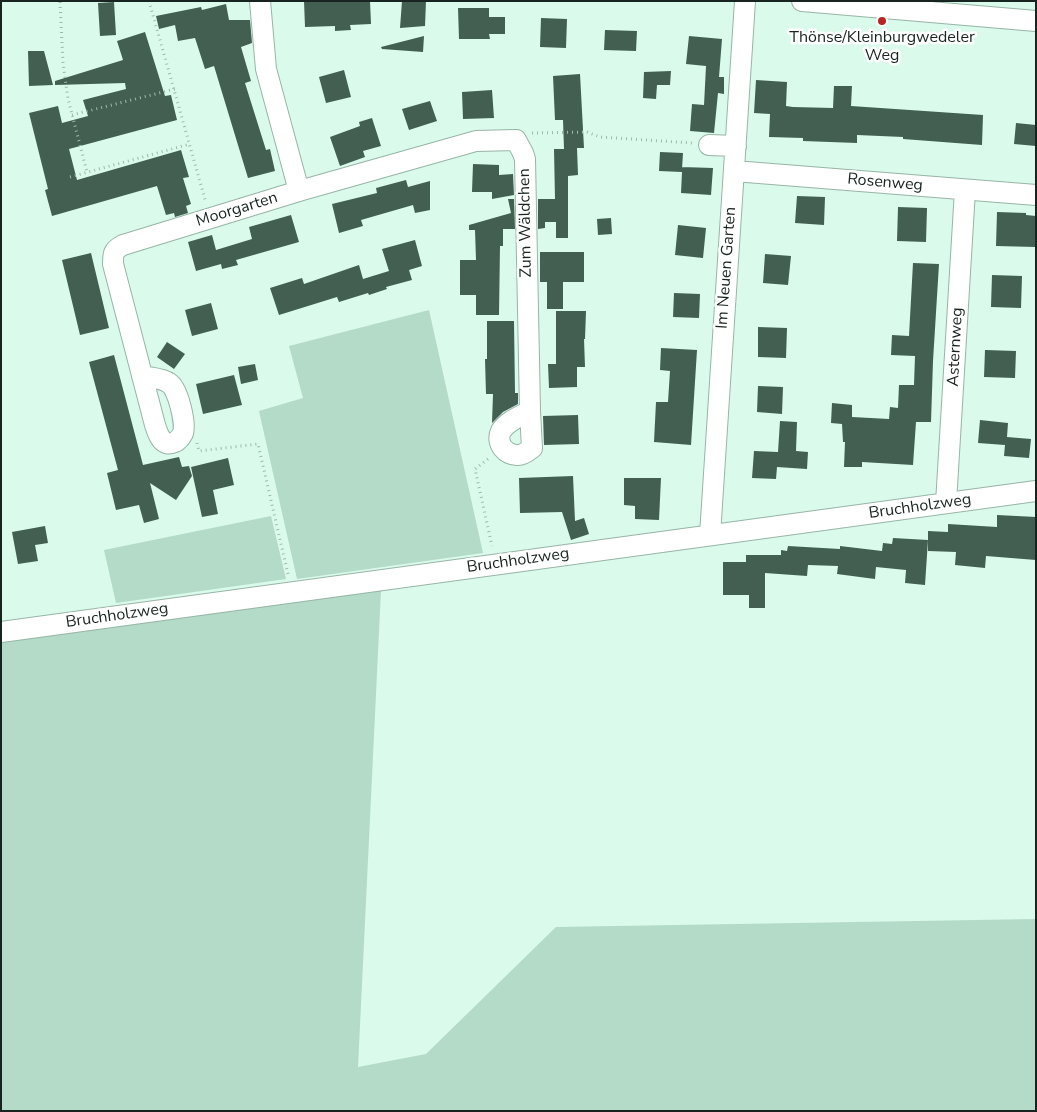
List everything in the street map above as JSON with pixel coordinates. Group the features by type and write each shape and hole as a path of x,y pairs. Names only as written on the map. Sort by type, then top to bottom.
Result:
{"street":[{"name":"Moorgarten","path":"142,376 113,264 113,255 116,249 123,245 299,191 266,69 260,1"},
{"name":"Im Neuen Garten","path":"710,535 745,1"},
{"path":"802,1 1036,20"},
{"path":"299,191 476,142 516,140"},
{"name":"Zum Wäldchen","path":"502,448 509,454 519,456 532,448 525,160 516,140"},
{"path":"709,145 736,146"},
{"name":"Rosenweg","path":"734,171 1036,195"},
{"name":"Asternweg","path":"946,503 965,190"},
{"path":"502,448 499,440 501,432 508,424 530,411"},
{"name":"Bruchholzweg","path":"1,632 1036,491"}],"path":[{"path":"149,1 210,218"},
{"path":"60,2 63,64 68,98 87,172"},
{"path":"72,115 175,89"},
{"path":"516,140 528,133 587,132 600,136 709,145"},
{"path":"70,177 190,144"},
{"path":"190,441 197,440 199,451 258,444 292,592"},
{"path":"496,564 474,469 502,448"}],"green space":[{"path":"429,310 483,553 297,579 259,411 303,398 289,346"},
{"path":"271,516 286,579 116,603 104,550"},
{"path":"381,590 358,1067 426,1054 556,927 1036,919 1036,1111 1,1111 1,632"}],"building":[{"path":"304,1 370,1 371,24 350,25 351,30 335,31 335,26 305,27"},
{"path":"402,1 426,1 425,26 400,28"},
{"path":"114,2 116,35 100,36 98,3"},
{"path":"226,4 229,20 250,20 252,43 241,47 251,81 245,83 266,150 270,149 275,171 248,178 214,66 205,69 195,38 178,41 175,25 159,29 156,16 201,7 202,10"},
{"path":"458,8 489,8 489,17 505,17 505,34 489,34 490,39 459,39"},
{"path":"541,18 567,19 566,48 540,47"},
{"path":"605,30 637,31 636,51 604,50"},
{"path":"145,32 165,96 171,95 177,120 69,149 77,180 181,150 189,177 183,178 191,204 186,206 188,213 175,217 174,213 166,215 157,186 52,216 45,190 48,189 29,113 58,106 62,123 88,116 83,100 126,89 125,83 55,85 55,81 123,60 117,41"},
{"path":"424,36 423,52 382,49 381,47"},
{"path":"689,36 722,39 719,77 724,77 724,94 718,93 714,133 690,131 692,104 704,105 706,66 686,64"},
{"path":"28,51 44,51 53,85 29,86"},
{"path":"344,70 351,97 326,103 319,77"},
{"path":"671,71 670,85 657,85 656,99 643,98 644,72"},
{"path":"580,74 584,148 577,148 578,175 568,176 568,238 556,238 556,222 545,222 545,228 538,229 538,199 555,199 554,149 564,149 563,120 555,120 553,76"},
{"path":"756,80 787,82 786,106 833,108 834,86 852,86 851,106 983,115 982,145 903,139 903,137 857,135 857,143 803,141 803,138 769,137 770,114 754,113"},
{"path":"492,90 494,118 463,119 462,92"},
{"path":"430,101 437,121 409,130 402,109"},
{"path":"372,118 381,146 363,151 365,157 340,166 330,137 360,126 359,122"},
{"path":"1016,123 1036,125 1036,146 1014,144"},
{"path":"660,152 683,153 682,167 713,168 711,195 681,193 682,172 659,171"},
{"path":"473,164 499,165 499,175 513,174 514,195 492,199 492,192 472,192"},
{"path":"406,180 408,187 430,181 430,210 415,213 413,205 361,220 363,226 339,233 332,204 377,193 376,188"},
{"path":"797,196 825,197 824,225 795,223"},
{"path":"508,199 514,199 515,229 503,229 503,246 500,246 499,315 476,315 476,295 460,295 460,260 476,260 475,230 469,230 469,225 511,213"},
{"path":"898,207 927,208 926,242 897,241"},
{"path":"997,212 1026,213 1026,215 1036,216 1036,247 996,246"},
{"path":"291,215 299,242 236,260 238,265 222,269 221,264 196,271 188,242 212,235 216,250 252,239 249,227"},
{"path":"611,218 612,234 598,235 597,219"},
{"path":"678,225 706,228 703,258 675,255"},
{"path":"415,240 422,266 409,270 412,280 386,287 387,289 369,295 368,293 339,302 337,297 279,315 270,288 302,278 304,284 359,265 363,279 389,271 382,249"},
{"path":"540,252 584,252 584,282 563,282 563,309 547,309 547,282 540,282"},
{"path":"91,253 109,328 80,335 62,260"},
{"path":"765,254 791,256 788,285 763,283"},
{"path":"913,263 939,264 931,422 916,422 913,465 862,462 862,467 844,467 845,442 843,442 842,424 831,423 832,403 852,405 852,417 889,419 890,407 898,408 899,385 914,385 915,356 891,355 892,335 909,336"},
{"path":"992,275 1022,276 1021,308 991,307"},
{"path":"674,293 700,294 699,318 673,317"},
{"path":"211,303 218,329 192,336 185,310"},
{"path":"556,311 586,311 585,367 577,367 577,387 549,388 548,364 556,364"},
{"path":"487,321 514,321 515,393 518,393 518,404 503,412 492,423 493,394 486,394"},
{"path":"758,327 787,328 786,358 758,357"},
{"path":"167,342 185,354 174,369 157,357"},
{"path":"661,348 697,350 691,445 654,442 656,402 668,402 670,371 660,370"},
{"path":"985,350 1016,351 1015,378 984,377"},
{"path":"114,355 143,465 179,457 182,467 189,466 192,476 176,500 150,483 159,519 144,523 139,505 116,510 107,473 118,470 89,362"},
{"path":"255,364 258,380 241,384 238,367"},
{"path":"234,375 242,405 203,414 196,384"},
{"path":"758,386 783,387 782,414 757,412"},
{"path":"578,415 579,444 544,445 543,416"},
{"path":"980,420 1008,423 1007,437 1031,439 1029,458 1004,456 1005,445 978,443"},
{"path":"780,421 797,422 796,451 808,452 807,469 777,467 776,479 752,478 754,451 778,452"},
{"path":"228,458 234,485 213,490 218,514 202,517 191,467"},
{"path":"573,476 575,521 584,518 589,534 571,540 562,512 520,513 519,478"},
{"path":"624,478 661,478 659,520 635,519 635,506 624,505"},
{"path":"997,515 1036,517 1036,560 986,556 985,568 955,565 956,552 928,551 928,531 948,532 948,524 997,527"},
{"path":"45,526 48,543 35,545 38,561 18,564 12,532"},
{"path":"893,538 928,540 925,585 905,583 906,570 876,567 875,579 837,574 838,566 808,565 807,576 765,573 765,608 749,608 749,595 723,595 723,562 746,562 746,555 781,555 781,550 787,551 788,546 840,549 840,546 882,551 883,543 892,544"}],"place":[{"name":"Thönse/Kleinburgwedeler Weg","path":"882,21"}]}
